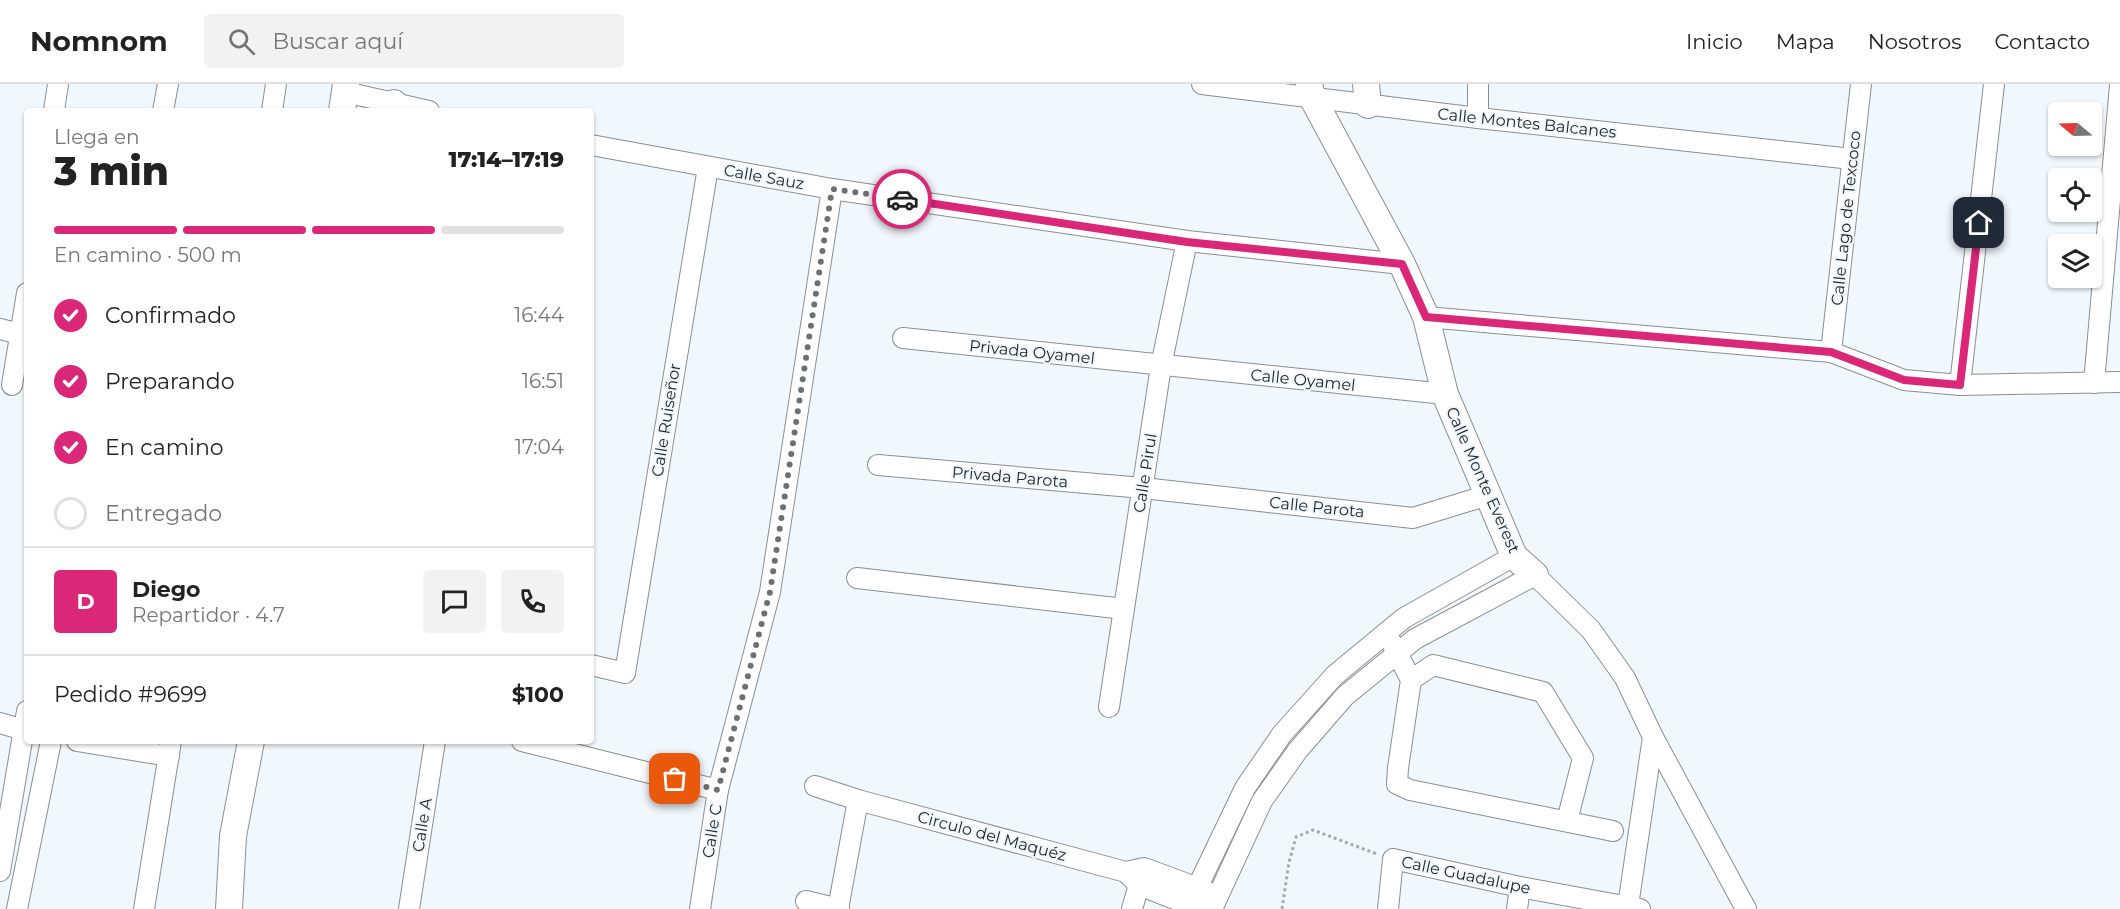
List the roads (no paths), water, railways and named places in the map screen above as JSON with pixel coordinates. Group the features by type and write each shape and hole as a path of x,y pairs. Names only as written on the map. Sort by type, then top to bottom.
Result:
{"main road":[{"name":"Calle Monte Everest","path":"1310,91 1402,264 1426,317 1445,394 1514,556 1535,575"},
{"path":"229,909 233,836 250,744"}],"street":[{"path":"54,108 58,84"},
{"path":"164,108 168,84"},
{"path":"272,108 276,84"},
{"name":"Calle Montes Balcanes","path":"1202,84 1367,94 1478,118 1852,159"},
{"path":"1478,118 1479,84"},
{"name":"Calle Lago de Texcoco","path":"1831,352 1861,84"},
{"path":"1960,385 1995,84"},
{"path":"2094,383 2120,85"},
{"path":"344,96 393,107"},
{"name":"Calle Sauz","path":"594,146 832,189 1187,242 1402,264"},
{"name":"Calle Ruiseñor","path":"594,666 625,673 708,167"},
{"name":"Calle C","path":"699,909 718,790 770,592 832,189"},
{"name":"Calle Pirul","path":"1109,706 1161,366 1187,242"},
{"path":"1426,317 1831,352 1904,380 1960,385 2120,382"},
{"path":"0,329 24,335 12,385"},
{"name":"Privada Oyamel","path":"903,338 1161,366"},
{"name":"Calle Oyamel","path":"1161,366 1445,394"},
{"name":"Privada Parota","path":"878,465 1143,488"},
{"name":"Calle Parota","path":"1143,488 1413,518 1488,495"},
{"path":"1193,902 1245,788 1282,734 1335,675 1404,618 1514,556"},
{"path":"1214,902 1262,801 1298,750 1346,696 1415,639 1535,575"},
{"name":"Calle Monte Everest","path":"1535,575 1591,630 1625,678 1653,737 1746,909"},
{"path":"857,578 1124,609"},
{"path":"1404,618 1433,665 1543,692 1583,758 1567,821"},
{"path":"1386,633 1411,680 1397,784 1410,790 1613,831"},
{"path":"1411,680 1433,665"},
{"path":"0,723 24,724"},
{"path":"0,871 24,735"},
{"path":"1634,908 1653,737"},
{"path":"17,909 50,744"},
{"path":"117,744 170,748 144,909"},
{"name":"Calle A","path":"409,909 435,744"},
{"path":"534,744 718,790"},
{"name":"Circulo del Maquéz","path":"815,786 858,800 1136,875 1193,902 1214,902"},
{"path":"806,902 838,909 858,800"},
{"path":"220,909 233,836"},
{"name":"Calle Guadalupe","path":"1388,909 1393,860 1634,908"},
{"path":"1132,909 1136,875"},
{"path":"1517,909 1520,887"}]}
